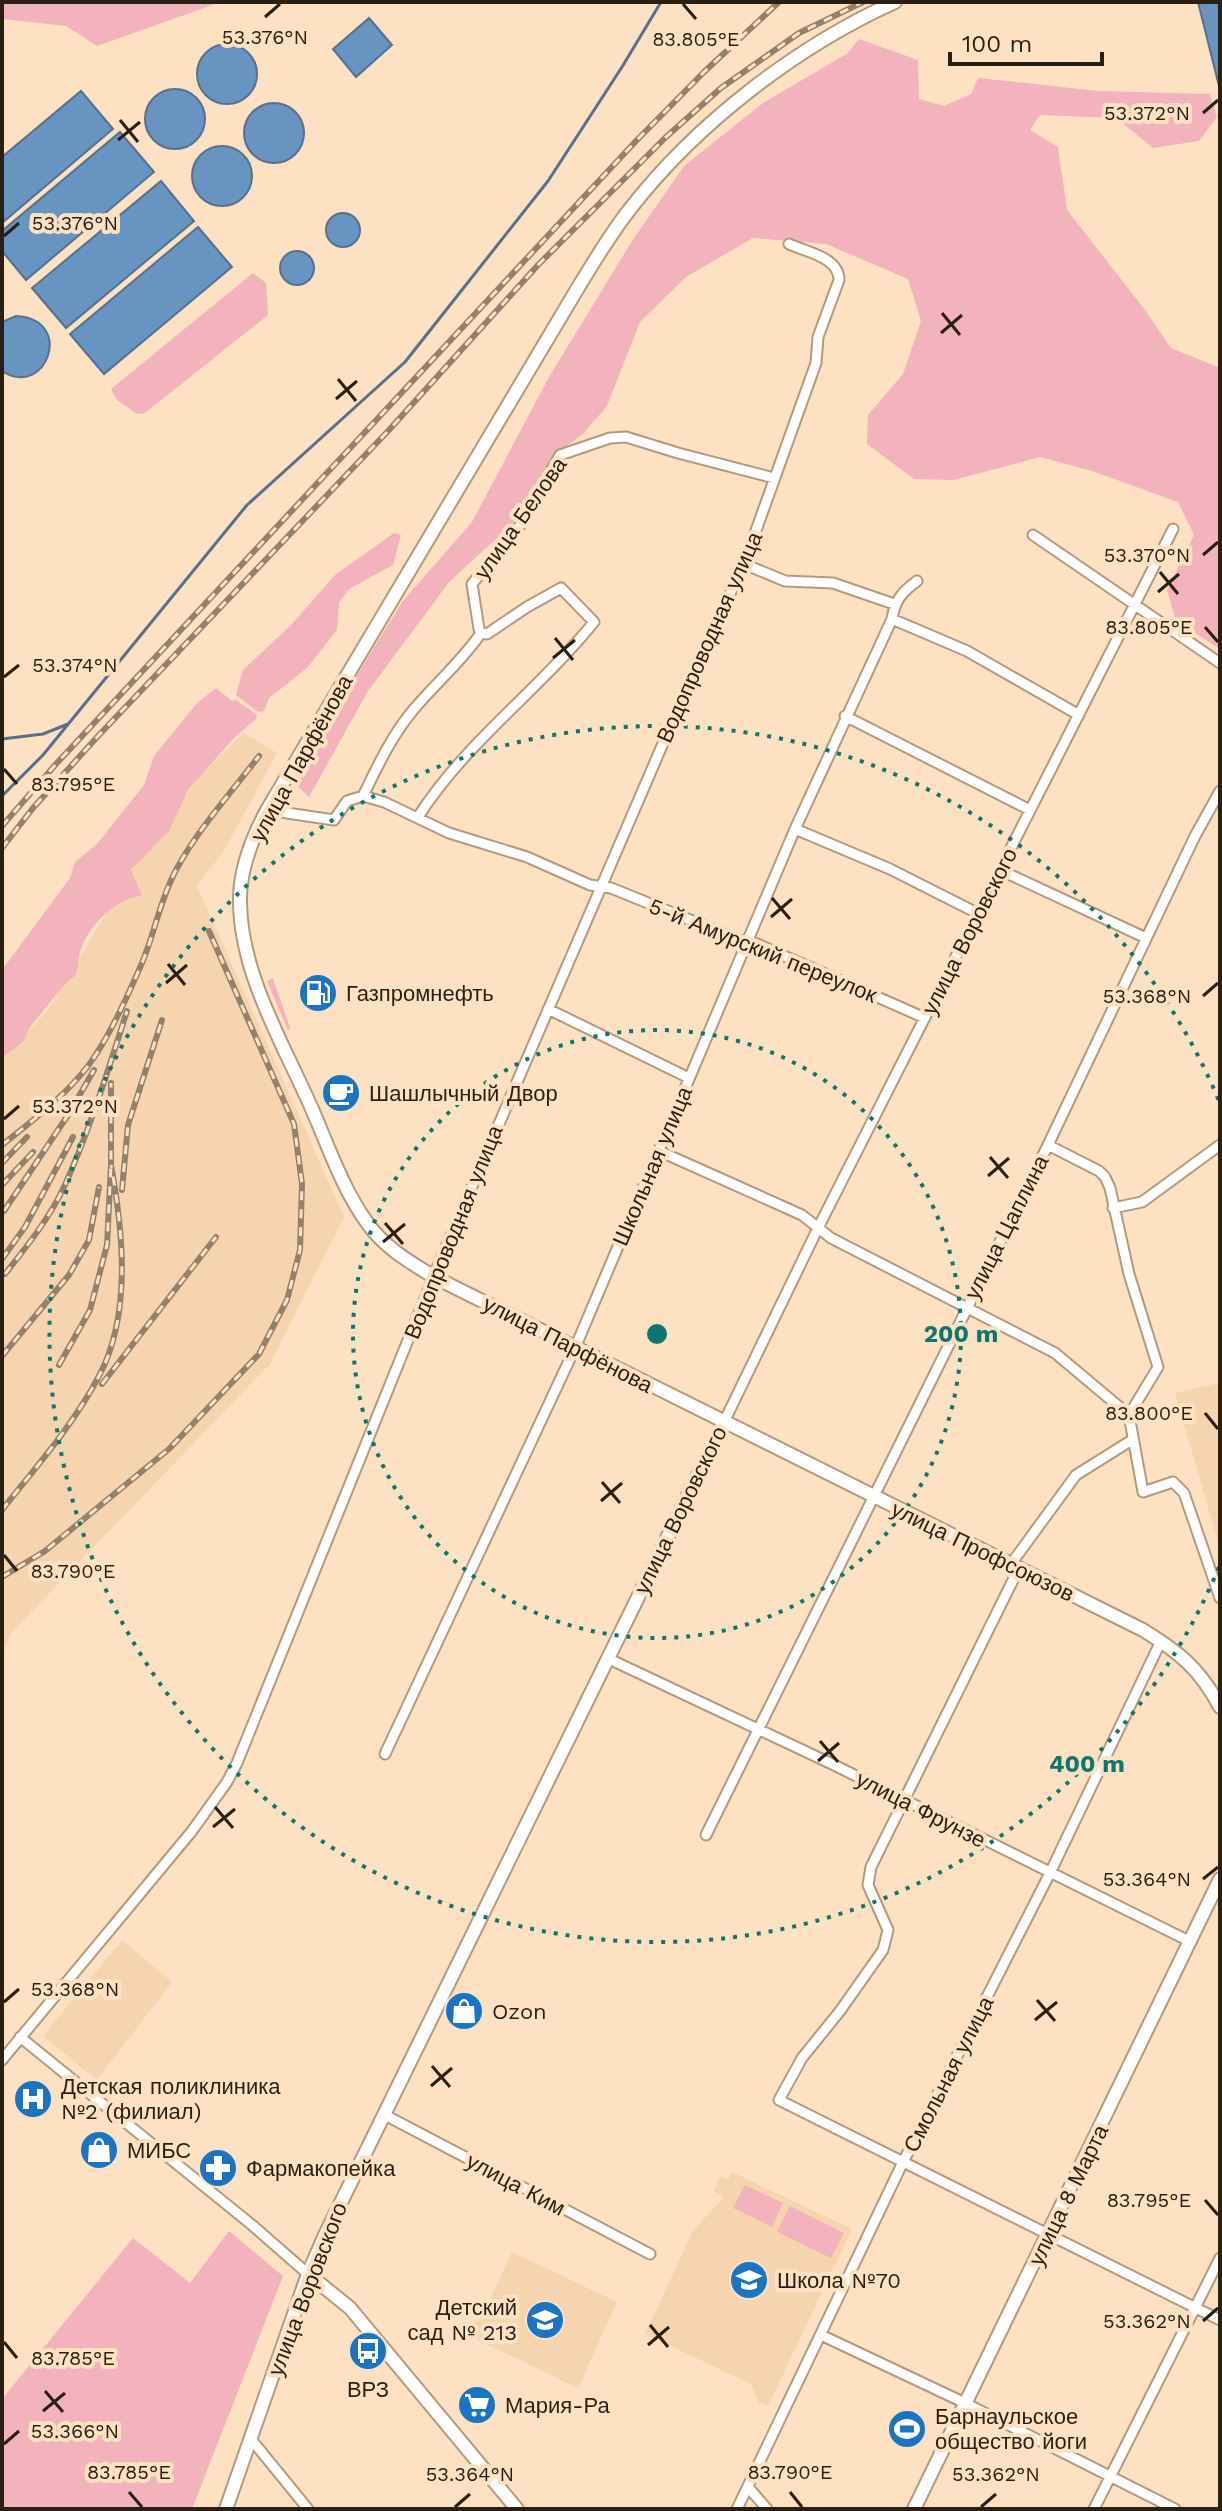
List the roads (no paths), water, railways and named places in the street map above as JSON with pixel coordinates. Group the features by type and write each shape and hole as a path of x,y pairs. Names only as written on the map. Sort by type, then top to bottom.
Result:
{"main road":[{"name":"улица Парфёнова","path":"724,1422 434,1277 386,1244 357,1208 264,1001 241,926 242,877 252,841 267,810 579,286 629,210 680,151 733,103 840,30 895,2"},
{"name":"улица Профсоюзов","path":"724,1422 1108,1611 1161,1641 1188,1661 1208,1685 1220,1707"},
{"name":"улица Воровского","path":"226,2509 308,2274 383,2114 724,1422"},
{"name":"улица 8 Марта","path":"914,2509 1220,1879"},
{"path":"308,2274 350,2308 516,2509"}],"street":[{"name":"Водопроводная улица","path":"2,2060 192,1831 227,1782 434,1277 702,653 744,564 816,363 818,337 839,280 839,271 834,263 789,244"},
{"name":"улица Белова","path":"481,633 472,584 522,523 560,455 610,438 626,437 774,478"},
{"name":"улица Воровского","path":"724,1422 818,1228 1173,529"},
{"path":"1033,535 1220,663"},
{"path":"744,564 785,581 833,583 894,604 903,591 917,581"},
{"path":"267,810 334,820 347,801 363,796 386,748 413,710 481,633 487,634 561,588 594,622 464,758 418,817"},
{"name":"Школьная улица","path":"385,1754 575,1348 795,829 892,619 894,604"},
{"path":"892,619 967,651 1079,715"},
{"path":"845,716 1030,810"},
{"name":"улица Цаплина","path":"706,1835 1220,791"},
{"name":"5-й Амурский переулок","path":"363,796 384,802 449,833 527,857 590,885 611,888 747,943 755,943 925,1018"},
{"path":"795,829 890,869 979,914"},
{"path":"1000,870 1146,938"},
{"path":"548,1009 689,1078"},
{"path":"1048,1145 1099,1171 1110,1188 1129,1274 1158,1367 1129,1415 1143,1492 1173,1482 1184,1493 1220,1598"},
{"path":"1113,1208 1142,1202 1220,1145"},
{"path":"659,1151 802,1215 831,1238 1055,1353 1129,1415"},
{"path":"1132,1440 1076,1475 1015,1566 905,1802 871,1867 868,1885 888,1930 883,1950 802,2058 779,2100 1220,2320"},
{"name":"Смольная улица","path":"737,2509 903,2162 1050,1873 1161,1641"},
{"name":"улица Фрунзе","path":"607,1658 758,1728 1191,1942"},
{"path":"20,2037 262,2233 308,2274"},
{"name":"улица Ким","path":"383,2114 650,2254"},
{"path":"1094,2509 1220,2258"},
{"path":"821,2335 965,2403 1175,2509"},
{"path":"251,2439 308,2509"},
{"path":"748,2487 767,2509"}],"water":[{"path":"1198,2 1220,2 1220,90"},
{"path":"369,18 392,45 356,77 333,49"},
{"path":"227,44 239,46 248,53 255,62 255,86 248,95 239,102 227,104 215,102 206,95 199,86 197,74 199,62 206,53 215,46"},
{"path":"175,89 187,91 196,98 203,107 203,131 196,140 187,147 175,149 163,147 154,140 147,131 145,119 147,107 154,98 163,91"},
{"path":"81,91 113,129 2,223 2,157"},
{"path":"274,103 286,105 295,112 302,121 302,145 295,154 286,161 274,163 262,161 253,154 246,145 244,133 246,121 253,112 262,105"},
{"path":"120,132 154,172 26,280 2,251 2,231"},
{"path":"222,146 234,148 243,155 250,164 250,188 243,197 234,204 222,206 210,204 201,197 194,188 192,176 194,164 201,155 210,148"},
{"path":"161,181 194,221 66,328 32,288"},
{"path":"343,213 355,218 360,230 355,242 343,247 331,242 326,230 331,218"},
{"path":"198,227 232,267 104,374 70,334"},
{"path":"297,251 309,256 314,268 309,280 297,285 285,280 280,268 285,256"},
{"path":"16,316 34,320 45,330 50,342 42,367 31,375 18,377 2,371 2,322"}],"waterway":[{"path":"2,796 43,755 247,505 405,362 548,181 661,2"},
{"path":"2,739 43,734 68,724"}],"railway":[{"path":"2,826 56,764 636,141 779,2"},
{"path":"2,848 33,808 99,735 389,430 538,265 666,137 721,88 799,33 863,2"},
{"path":"2,1145 58,1098 96,1055 142,963 176,870 205,826 259,756"},
{"path":"2,1577 45,1551 169,1449 259,1354 287,1300 300,1250 302,1184 294,1124 209,931"},
{"path":"5,1274 45,1221 64,1187 90,1122 127,1011"},
{"path":"122,1190 128,1125 162,1020"},
{"path":"4,1211 94,1070"},
{"path":"59,1365 90,1310 107,1245 111,1083"},
{"path":"2,1163 27,1137"},
{"path":"2,1259 25,1227 73,1137"},
{"path":"2,1185 33,1152"},
{"path":"2,1510 78,1411 109,1352 116,1326 122,1272 119,1217 111,1165"},
{"path":"2,1356 69,1275 89,1240 99,1187"},
{"path":"102,1384 216,1237"}],"place":[{"name":"Газпромнефть","path":"318,993"},
{"name":"Шашлычный Двор","path":"341,1093"},
{"name":"Ozon","path":"464,2011"},
{"name":"Детская поликлиника №2 (филиал)","path":"33,2099"},
{"name":"МИБС","path":"99,2150"},
{"name":"Фармакопейка","path":"218,2168"},
{"name":"Школа №70","path":"749,2280"},
{"name":"Детский сад № 213","path":"545,2320"},
{"name":"ВРЗ","path":"368,2351"},
{"name":"Мария-Ра","path":"477,2405"},
{"name":"Барнаульское общество йоги","path":"907,2429"}]}
